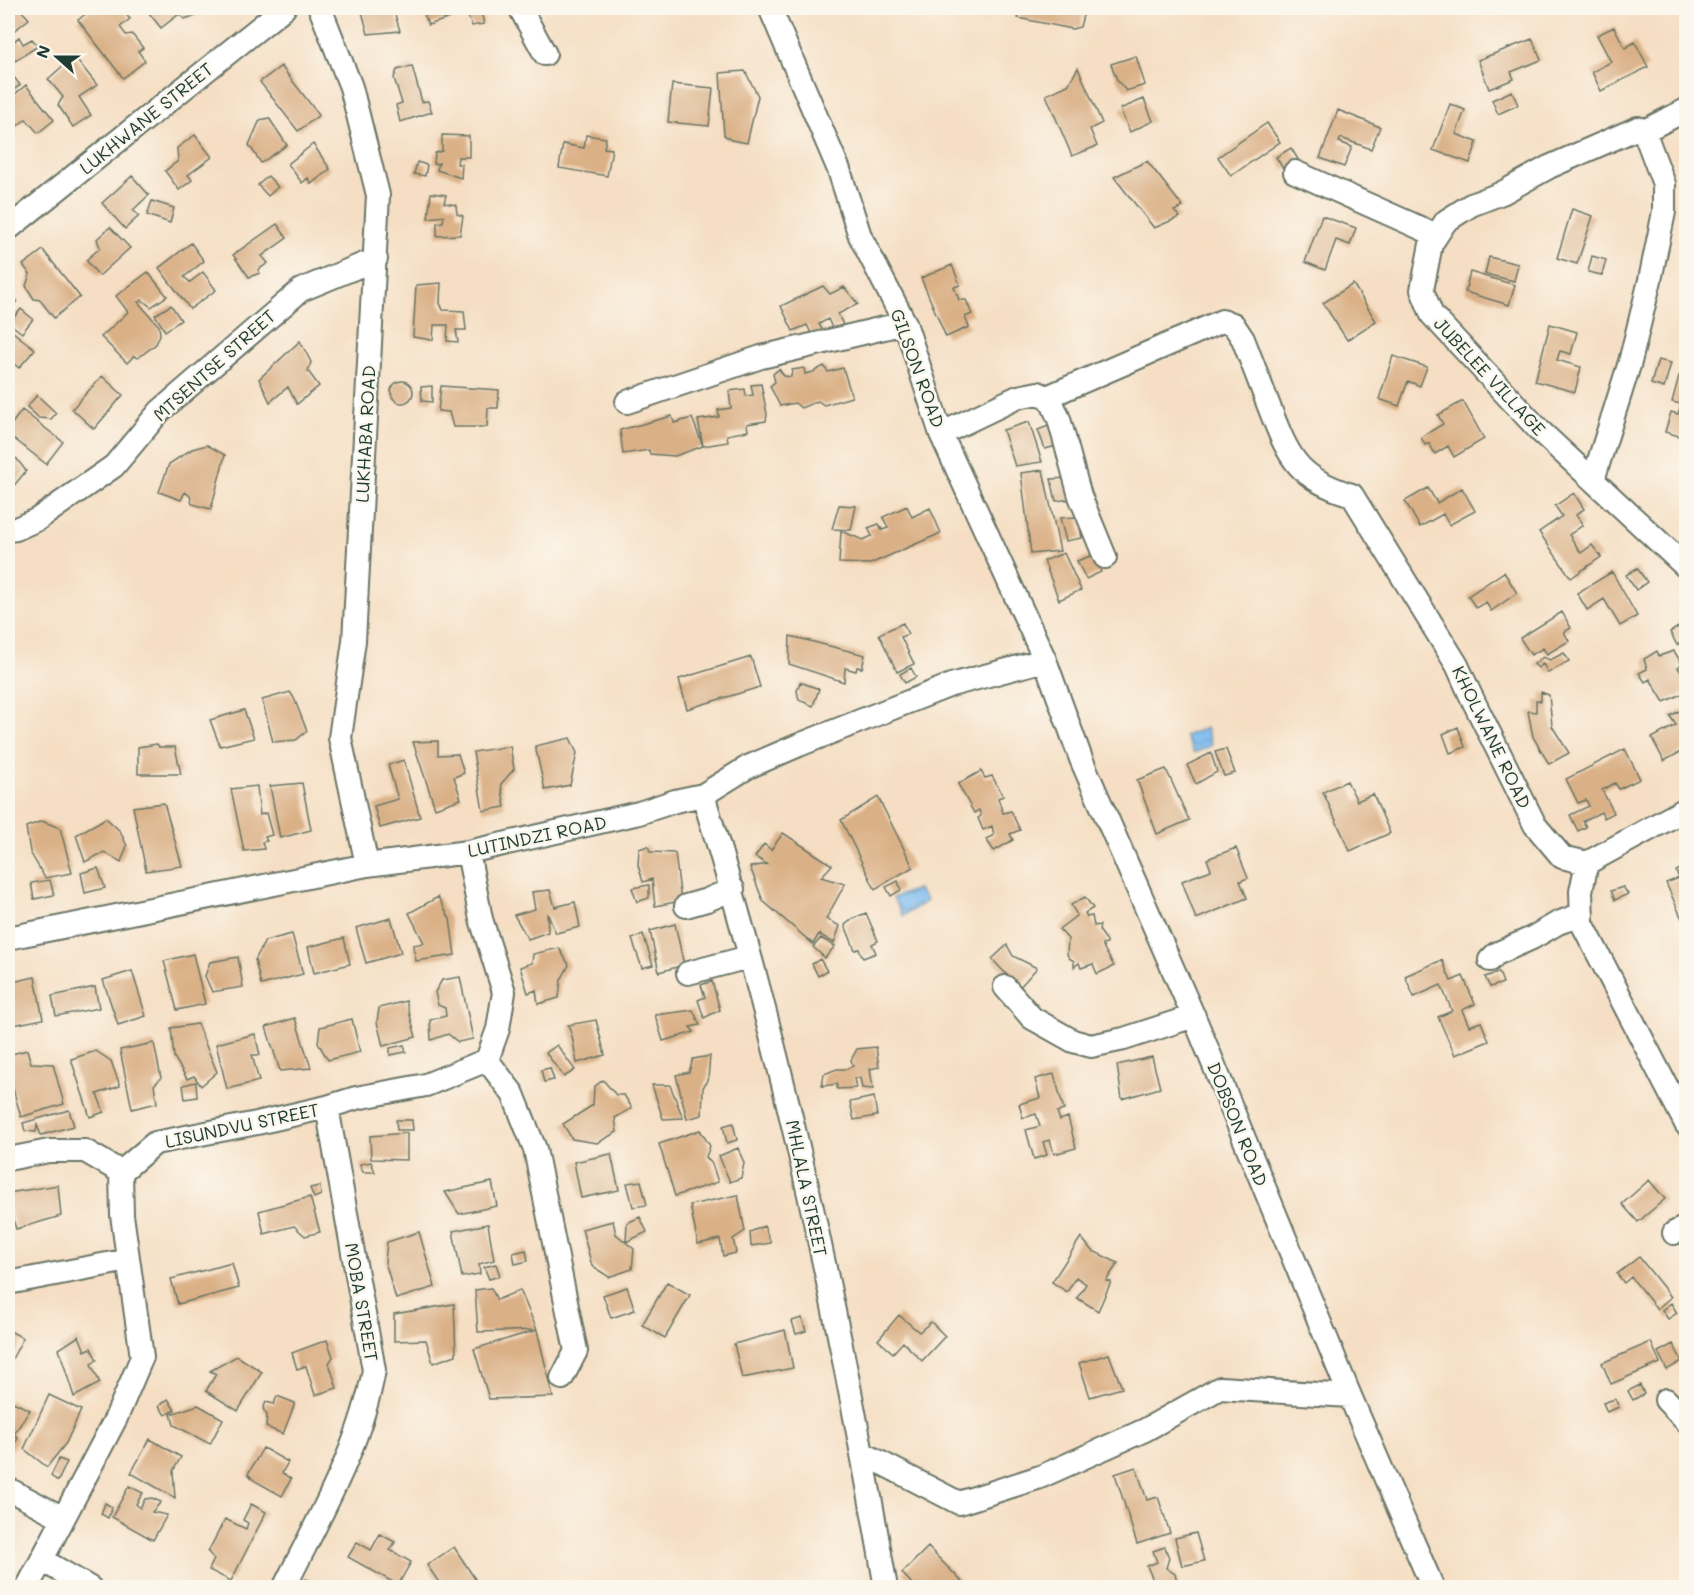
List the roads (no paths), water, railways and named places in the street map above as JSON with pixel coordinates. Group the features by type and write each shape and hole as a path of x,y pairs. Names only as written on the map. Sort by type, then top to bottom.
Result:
{"street":[{"name":"LUKHWANE STREET","path":"8,229 284,8"},
{"name":"LUKHABA ROAD","path":"320,8 351,87 378,195 354,641 340,738 367,866"},
{"path":"520,8 545,54"},
{"name":"GILSON ROAD","path":"770,8 839,170 860,236 905,323 941,434 1045,660"},
{"name":"JUBELEE VILLAGE","path":"1686,110 1644,131 1638,128 1549,167 1502,193 1471,205 1446,221 1431,244 1422,290 1432,315 1540,431 1686,567"},
{"path":"1593,480 1630,362 1664,212 1664,184 1644,131"},
{"path":"1295,172 1436,235"},
{"name":"MTSENTSE STREET","path":"8,530 16,529 38,519 114,465 160,411 301,290 376,259"},
{"name":"KHOLWANE ROAD","path":"1047,397 1222,321 1233,324 1243,339 1286,448 1312,478 1331,489 1352,495 1458,665 1535,825 1562,857 1587,863"},
{"path":"627,402 754,359 905,323"},
{"path":"941,434 1018,397 1038,393 1047,397 1059,419 1080,496 1105,557"},
{"name":"LUTINDZI ROAD","path":"8,938 367,866 468,852 639,813 675,801 703,795 748,767 951,685 1045,660"},
{"name":"DOBSON ROAD","path":"1045,660 1081,759 1194,1016 1350,1396 1433,1587"},
{"name":"MHLALA STREET","path":"703,795 733,890 792,1118 864,1454 886,1587"},
{"path":"1686,809 1587,863 1581,891 1582,923 1686,1124"},
{"path":"468,852 481,919 504,992 498,1029 487,1060 513,1094 535,1149 576,1351 562,1377"},
{"path":"686,906 733,890"},
{"path":"1490,960 1496,954 1558,923 1582,914"},
{"path":"688,974 749,957"},
{"path":"1005,987 1032,1018 1073,1041 1091,1046 1124,1039 1194,1016"},
{"name":"LISUNDVU STREET","path":"121,1172 155,1143 327,1107 356,1098 426,1085 487,1060"},
{"name":"MOBA STREET","path":"284,1587 349,1458 369,1397 374,1370 327,1107"},
{"path":"8,1159 49,1151 85,1151 121,1172 122,1215 142,1357 116,1418 27,1587"},
{"path":"8,1283 128,1260"},
{"path":"864,1454 959,1503 1040,1478 1145,1430 1220,1388 1350,1396"},
{"path":"1666,1400 1686,1421"},
{"path":"8,1489 63,1518"},
{"path":"42,1560 90,1587"}],"water":[{"path":"1206,728 1212,745 1194,753 1185,736"},
{"path":"917,889 927,901 903,916 893,898"}]}
